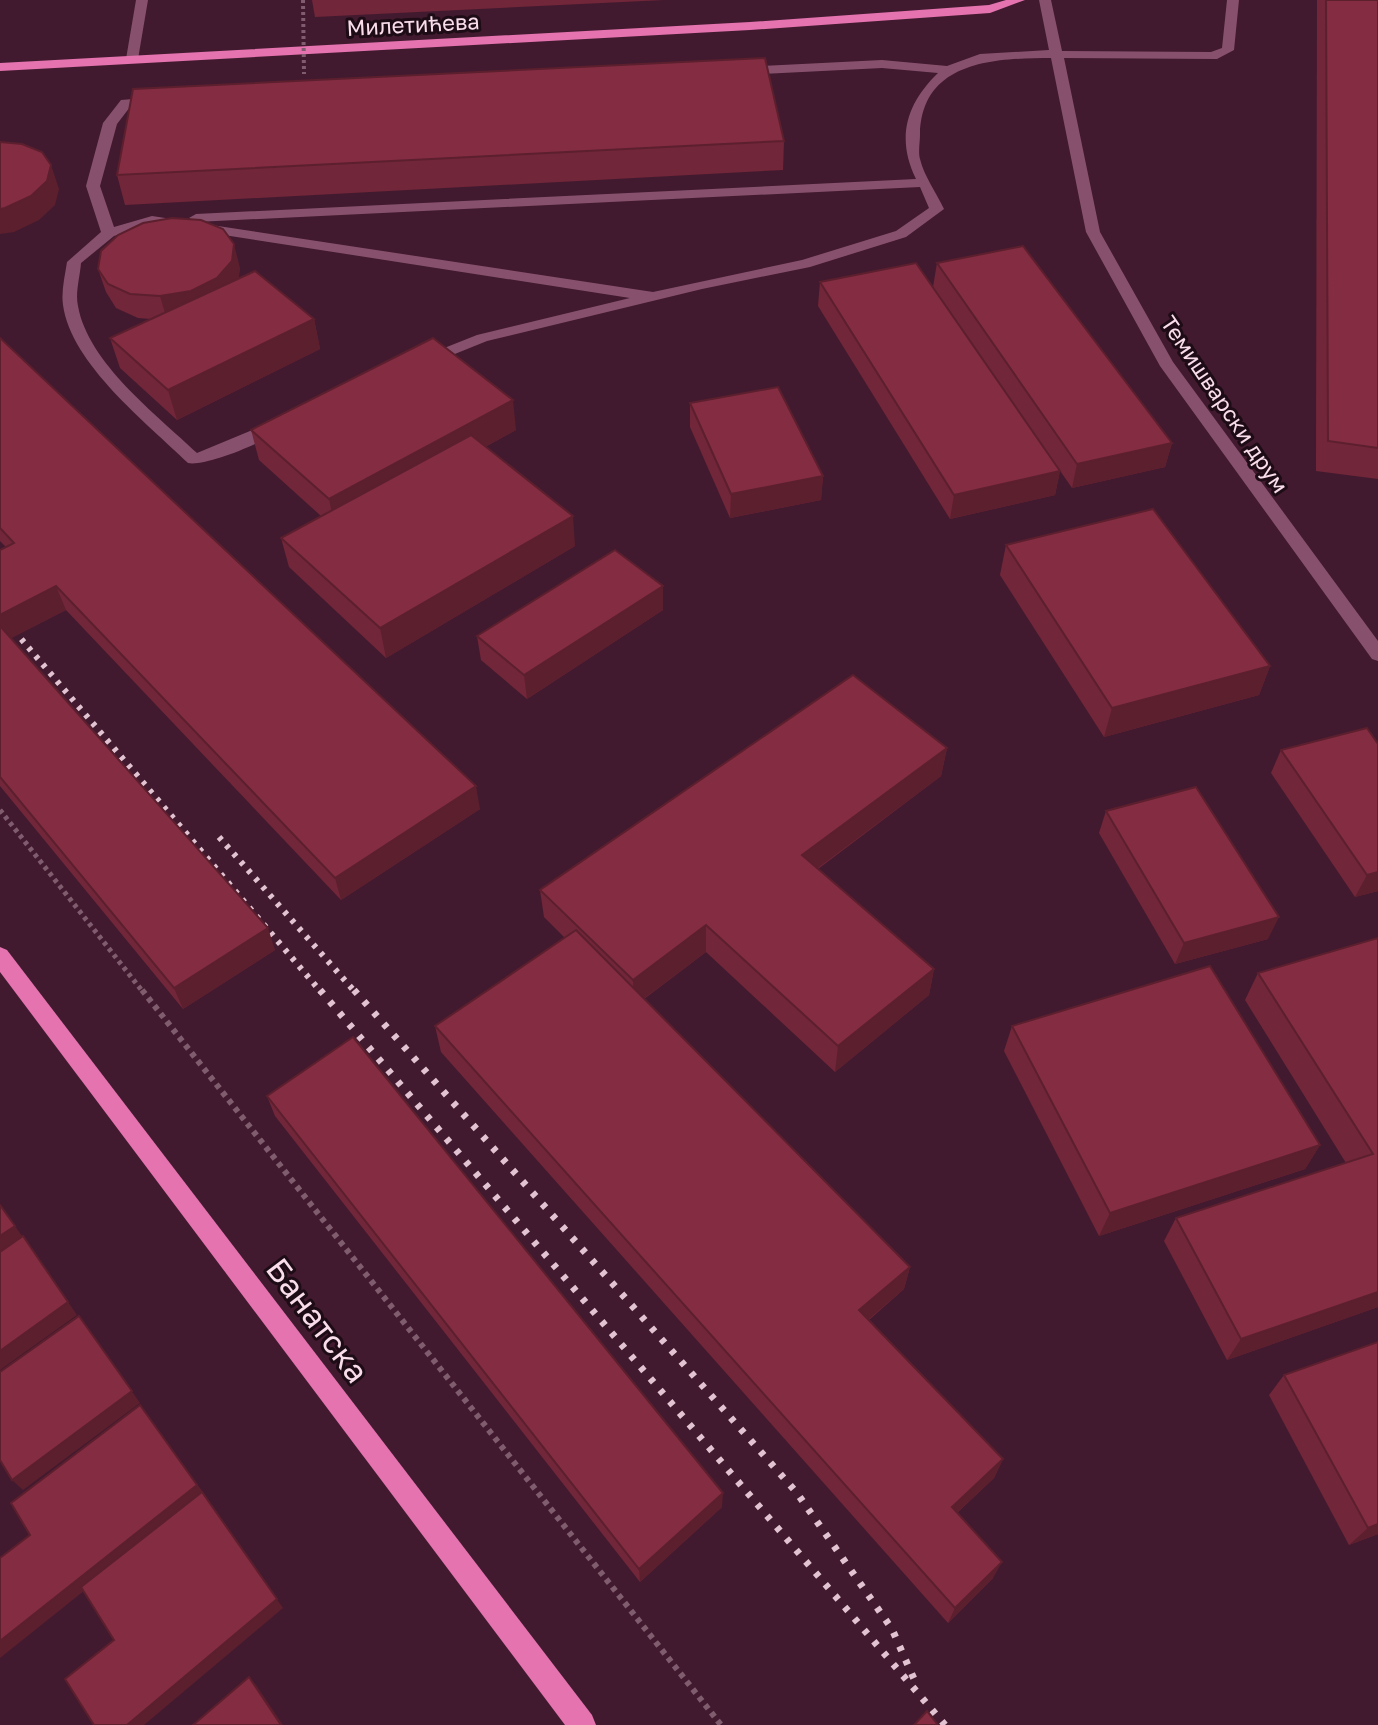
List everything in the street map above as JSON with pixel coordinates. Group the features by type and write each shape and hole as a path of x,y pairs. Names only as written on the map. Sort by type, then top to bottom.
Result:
{"main road":[{"name":"Милетићева","path":"0,67 750,26 990,9 1019,0"},
{"name":"Банатска","path":"0,956 582,1725"}],"lane":[{"path":"132,59 142,0"},
{"path":"1045,0 1058,53"},
{"path":"414,366 482,338 805,264 901,234 937,209 913,159 914,114 929,89 948,70 980,58 1058,53 1212,56 1228,50 1233,0"},
{"name":"Темишварски друм","path":"1058,53 1066,111 1093,232 1166,363 1378,654"},
{"path":"725,72 882,64 948,70"},
{"path":"109,233 93,186 110,123 126,103 170,100"},
{"path":"291,420 222,451 194,459 105,372 82,338 70,306 74,262 109,233 152,220 925,183"},
{"path":"152,220 654,297"}],"path":[{"path":"303,0 304,74"},
{"path":"0,810 721,1725"}],"building":[{"path":"1326,0 1378,0 1378,448 1328,441"},
{"path":"765,58 784,141 117,175 133,89"},
{"path":"0,142 22,144 42,152 51,165 47,181 31,196 0,209"},
{"path":"172,218 201,220 223,229 234,244 232,261 217,278 191,291 160,296 130,294 108,284 98,269 101,251 118,235 143,223"},
{"path":"1023,246 1172,443 1077,464 937,263"},
{"path":"916,263 1060,471 954,495 820,282"},
{"path":"255,271 314,319 168,390 110,338"},
{"path":"0,338 476,786 335,878 56,586 0,615 0,550 14,543 0,528"},
{"path":"433,338 513,400 329,499 251,430"},
{"path":"778,387 823,476 731,494 690,403"},
{"path":"471,435 573,516 380,628 281,538"},
{"path":"1153,509 1270,666 1112,708 1006,545"},
{"path":"615,550 663,586 524,675 477,636"},
{"path":"0,626 268,928 174,988 0,777"},
{"path":"853,675 947,748 802,855 934,969 838,1046 706,925 633,980 540,890"},
{"path":"1367,728 1378,744 1378,872 1367,875 1281,750"},
{"path":"1196,787 1279,917 1184,943 1106,811"},
{"path":"576,930 910,1267 859,1310 1003,1459 952,1507 1002,1562 955,1608 435,1026"},
{"path":"1378,938 1378,1292 1241,1339 1176,1218 1373,1154 1258,973"},
{"path":"1210,966 1320,1145 1110,1213 1012,1026"},
{"path":"353,1037 723,1493 639,1569 267,1096"},
{"path":"0,1205 15,1226 0,1236"},
{"path":"23,1236 68,1302 0,1351 0,1252"},
{"path":"79,1316 132,1391 12,1480 0,1460 0,1372"},
{"path":"1378,1342 1378,1524 1368,1528 1284,1375"},
{"path":"140,1405 197,1485 0,1641 0,1558 30,1535 11,1503"},
{"path":"202,1492 277,1599 127,1725 94,1725 65,1679 114,1640 81,1587"},
{"path":"249,1677 281,1725 193,1725"},
{"path":"927,1711 938,1725 914,1725"}],"railway":[{"path":"0,614 321,992"},
{"path":"219,837 355,992"},
{"path":"320,990 945,1725"},
{"path":"354,990 797,1493 892,1629 914,1679"}]}
